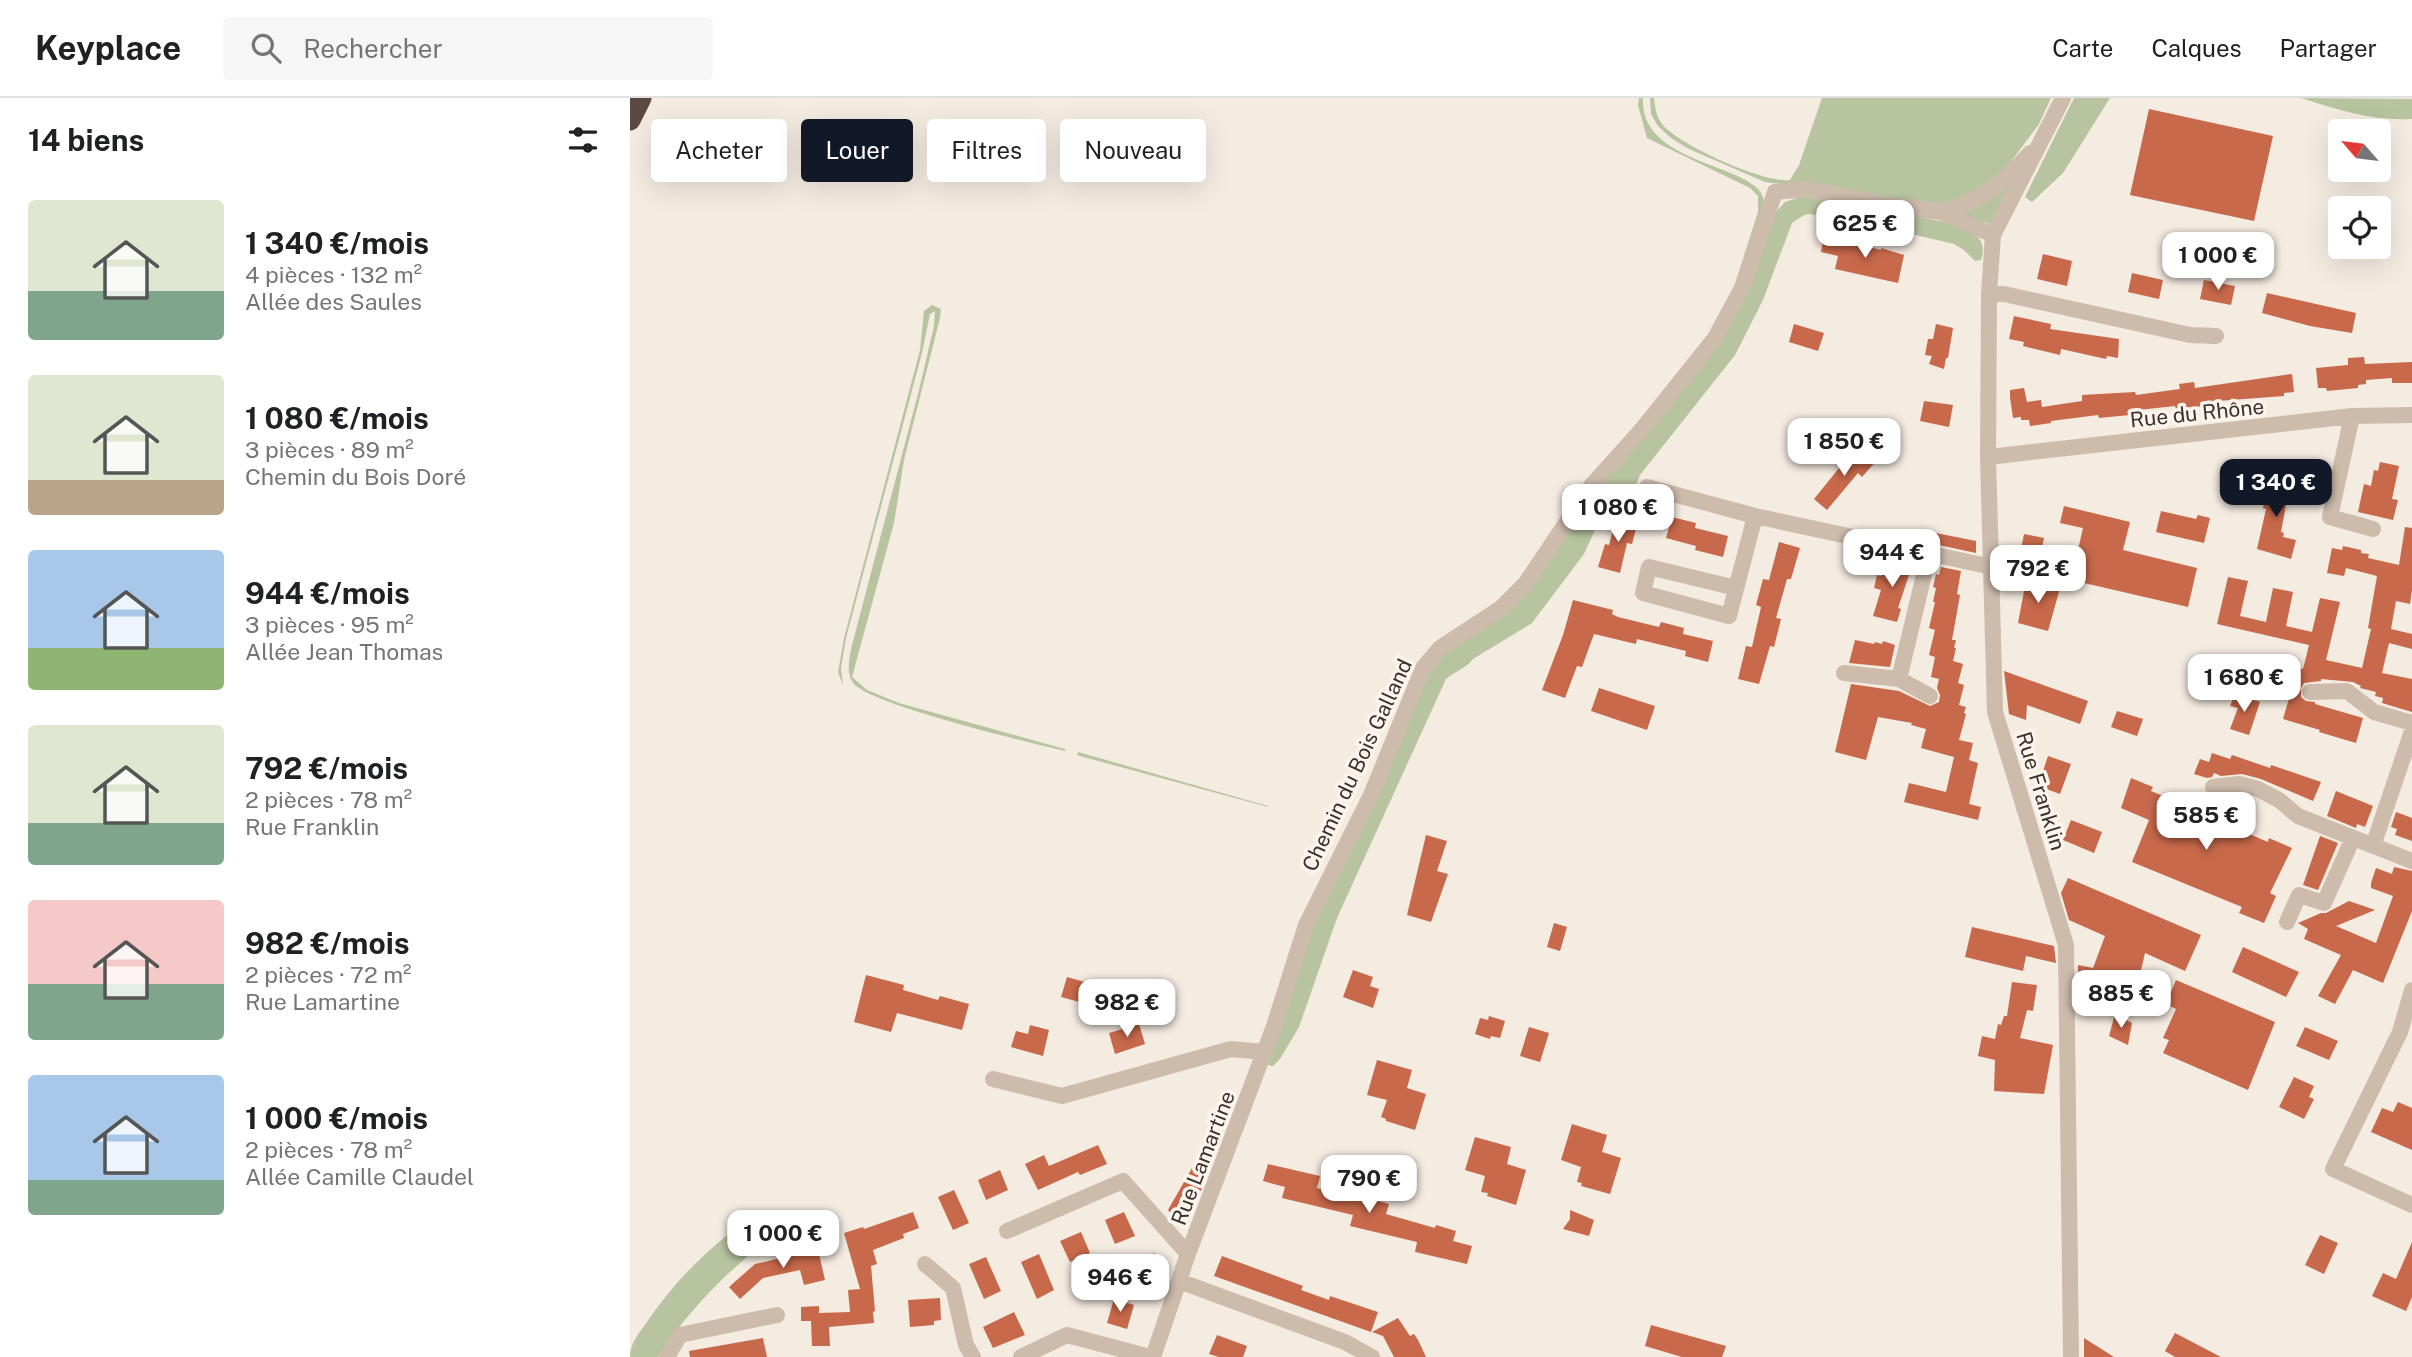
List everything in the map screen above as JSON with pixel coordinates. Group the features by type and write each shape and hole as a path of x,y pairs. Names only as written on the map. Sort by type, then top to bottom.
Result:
{"highway":[{"path":"630,120 641,98"}],"street":[{"path":"1993,235 2063,98"},
{"path":"1941,212 1957,208 1989,193 2018,167 2038,144"},
{"name":"Chemin du Bois Galland","path":"1264,1052 1313,908 1371,795 1423,668 1440,648 1501,608 1525,584 1591,486 1643,428 1715,338 1744,284 1775,192 1808,189 1888,205 1941,212 1993,235"},
{"name":"Rue Franklin","path":"1993,235 1989,294 1988,457 1995,712 2066,945 2071,1357"},
{"path":"1989,294 2004,294 2190,335 2217,336"},
{"name":"Rue du Rhône","path":"1988,457 2352,416 2412,415"},
{"path":"2352,416 2330,517 2373,529"},
{"path":"1647,487 1755,516 1993,566"},
{"path":"1736,588 1649,567 1643,593 1729,616 1755,516"},
{"path":"1899,678 1929,554"},
{"path":"1844,673 1899,678 1930,696"},
{"path":"2310,692 2347,691 2374,712 2412,723"},
{"path":"2373,846 2412,731"},
{"path":"2213,787 2239,784 2258,789 2279,800 2298,816 2412,861"},
{"path":"2287,922 2299,895 2324,903 2353,838"},
{"path":"2412,990 2406,1034 2349,1134 2333,1169 2412,1205"},
{"path":"993,1079 1062,1096 1231,1049 1264,1052"},
{"name":"Rue Lamartine","path":"1151,1357 1264,1052"},
{"path":"1007,1231 1123,1181 1188,1254"},
{"path":"925,1264 953,1288 966,1345 973,1357"},
{"path":"1179,1281 1345,1342 1373,1357"},
{"path":"667,1357 680,1335 777,1315"},
{"path":"1021,1357 1067,1335 1151,1357"}],"green space":[{"path":"1639,98 1643,98 1647,121 1660,138 1679,151 1744,179 1758,189 1764,202 1761,222 1732,293 1758,212 1758,196 1750,188 1647,138 1638,105"},
{"path":"1650,98 1654,98 1657,115 1662,124 1702,152 1762,176 1790,180 1799,165 1822,98 2051,98 2039,124 2004,171 1968,197 1935,206 1765,182 1689,149 1671,138 1658,126 1651,114"},
{"path":"2074,98 2110,98 2063,173 2032,202 2025,197"},
{"path":"2301,98 2412,99 2412,119 2369,116"},
{"path":"2018,171 1990,224 1955,214"},
{"path":"1803,196 1957,224 1974,233 1981,241 1981,260 1975,261 1954,244 1856,221 1809,214 1792,223 1763,300 1735,355 1640,475 1633,493 1618,490 1605,508 1584,554 1532,623 1446,679 1337,918 1299,1027 1280,1059 1273,1066 1268,1065 1306,941 1420,688 1437,658 1489,625 1597,486 1716,345 1775,213 1785,202"},
{"path":"932,305 941,309 940,318 904,460 894,523 852,677 867,690 899,703 1065,751 890,702 867,693 854,684 850,676 851,649 919,390 935,311 930,314 846,638 841,668 843,685 838,672 844,638 920,350 924,311"},
{"path":"1078,752 1268,807 1080,756 1077,755"},
{"path":"753,1215 760,1217 756,1249 703,1299 658,1357 630,1357 636,1337 684,1275 709,1250"}],"building":[{"path":"2149,109 2273,136 2254,221 2130,195"},
{"path":"1824,236 1904,255 1898,283 1835,269 1838,256 1821,252"},
{"path":"2043,254 2072,261 2067,286 2037,279"},
{"path":"2132,273 2163,280 2159,299 2128,292"},
{"path":"2204,280 2235,286 2231,305 2200,299"},
{"path":"2267,293 2356,313 2352,333 2310,326 2262,313"},
{"path":"2014,316 2051,324 2050,329 2119,339 2118,358 2107,356 2106,359 2061,349 2060,355 2023,346 2024,342 2009,339"},
{"path":"1794,324 1824,333 1818,351 1789,342"},
{"path":"1936,324 1953,328 1944,369 1929,364 1932,356 1925,355 1928,339 1933,339"},
{"path":"2364,357 2365,364 2412,362 2412,383 2392,383 2392,378 2366,380 2366,384 2358,385 2358,388 2327,391 2326,388 2318,388 2316,368 2348,365 2348,358"},
{"path":"2292,374 2294,392 2284,393 2284,396 2204,402 2205,406 2129,411 2130,415 2099,418 2098,415 2030,426 2029,420 2013,418 2010,397 2010,390 2024,388 2027,402 2041,400 2042,407 2082,401 2082,395 2135,392 2136,395 2180,389 2179,384 2194,382 2195,388"},
{"path":"1924,401 1953,405 1949,427 1920,421"},
{"path":"1852,452 1863,457 1867,452 1877,460 1862,477 1858,473 1827,510 1814,499"},
{"path":"2380,462 2399,466 2392,499 2398,500 2393,520 2358,512 2364,484 2371,486 2374,470 2378,471"},
{"path":"2271,474 2291,478 2281,532 2284,533 2283,537 2296,540 2291,559 2257,549"},
{"path":"2064,506 2130,522 2123,550 2197,568 2188,607 2071,580 2083,528 2060,523"},
{"path":"2161,511 2196,519 2198,515 2210,518 2204,543 2156,532"},
{"path":"1617,515 1638,521 1632,544 1627,543 1620,573 1598,567 1605,544 1609,545"},
{"path":"1672,517 1696,523 1695,528 1728,536 1723,557 1695,550 1696,546 1666,538"},
{"path":"2405,527 2412,528 2412,590 2410,604 2396,601 2391,629 2412,634 2412,649 2389,643 2382,673 2412,679 2412,712 2382,703 2383,698 2375,696 2376,692 2360,688 2361,686 2353,682 2321,679 2304,683 2301,697 2306,701 2363,718 2356,743 2283,719 2293,684 2294,667 2303,669 2309,645 2217,624 2228,577 2248,581 2240,616 2266,622 2273,588 2293,592 2286,626 2312,632 2320,598 2340,602 2326,660 2362,668 2371,629 2368,628 2377,576 2346,568 2344,576 2327,573 2332,548 2342,550 2343,546 2361,550 2361,553 2369,554 2368,558 2399,565"},
{"path":"1936,533 1976,541 1976,553 1934,544"},
{"path":"2024,534 2044,538 2037,573 2017,569"},
{"path":"1779,542 1800,548 1791,579 1787,579 1776,618 1781,619 1774,647 1770,646 1759,684 1738,679 1746,646 1752,647 1761,607 1756,605 1763,579 1769,580"},
{"path":"1894,559 1913,563 1898,608 1901,609 1897,622 1873,616 1881,590 1874,588 1877,575 1881,576 1885,563 1892,565"},
{"path":"1941,567 1961,571 1957,594 1960,595 1952,640 1956,640 1953,661 1963,664 1958,683 1964,685 1959,705 1966,707 1966,714 1959,740 1973,743 1969,760 1978,763 1969,804 1981,807 1978,820 1904,802 1909,783 1946,792 1954,757 1921,748 1926,729 1911,725 1912,723 1878,717 1866,760 1835,752 1851,684 1899,691 1930,706 1939,702 1939,679 1931,677 1935,657 1929,655 1935,630 1929,628 1935,602 1936,588 1933,587"},
{"path":"2026,581 2060,588 2048,631 2018,623"},
{"path":"1573,600 1613,610 1612,614 1618,617 1659,627 1661,622 1684,628 1683,634 1713,641 1708,662 1685,656 1686,651 1637,639 1636,644 1594,634 1582,667 1577,666 1565,698 1542,690"},
{"path":"1855,640 1874,644 1882,644 1883,641 1895,645 1890,667 1849,663"},
{"path":"2004,671 2088,701 2080,724 2027,705 2026,720 2009,714"},
{"path":"1599,688 1655,706 1647,730 1591,711"},
{"path":"2235,694 2260,702 2249,735 2230,729 2238,708 2230,706"},
{"path":"2117,711 2143,719 2137,736 2111,727"},
{"path":"2212,753 2230,759 2232,755 2270,768 2271,765 2321,782 2313,801 2242,774 2221,776 2214,773 2207,778 2194,774 2200,759 2209,762"},
{"path":"2048,756 2071,764 2060,794 2038,786"},
{"path":"2131,778 2153,787 2151,791 2219,819 2218,822 2246,835 2247,833 2268,842 2269,838 2292,848 2270,893 2276,896 2264,923 2239,913 2242,907 2132,862 2149,820 2121,808"},
{"path":"2336,791 2373,806 2365,827 2357,824 2356,828 2327,816"},
{"path":"2396,812 2412,818 2412,841 2395,835 2397,829 2391,827"},
{"path":"2071,820 2102,832 2094,853 2063,840"},
{"path":"1426,835 1447,841 1437,871 1448,874 1431,922 1407,915"},
{"path":"2320,836 2338,843 2318,890 2303,885"},
{"path":"2394,867 2412,871 2412,911 2383,983 2353,970 2335,1004 2318,996 2341,955 2304,939 2308,929 2298,923 2349,901 2375,910 2336,926 2376,943 2393,896 2371,888 2371,883 2376,868 2392,874"},
{"path":"2068,878 2201,935 2185,971 2145,953 2136,992 2078,980 2078,965 2093,968 2105,936 2069,920 2061,893"},
{"path":"1554,923 1567,927 1560,951 1547,947"},
{"path":"1972,927 2054,946 2056,963 2026,956 2023,971 1965,957"},
{"path":"2243,947 2299,972 2286,997 2232,972"},
{"path":"1353,970 1373,977 1370,986 1379,989 1373,1008 1343,997"},
{"path":"866,975 904,985 903,990 938,1000 940,996 969,1004 962,1030 897,1013 891,1032 854,1022"},
{"path":"1067,977 1092,984 1087,1004 1061,997"},
{"path":"2176,980 2275,1022 2248,1090 2163,1053 2169,1040 2163,1038 2176,1009 2166,1004"},
{"path":"2012,982 2037,985 2033,1011 2027,1010 2020,1038 2053,1045 2044,1094 1994,1091 1995,1060 1978,1056 1982,1036 1995,1039 1998,1024 2001,1025 2004,1016 2007,1016"},
{"path":"2115,1014 2132,1023 2128,1045 2109,1036"},
{"path":"1489,1016 1505,1021 1500,1038 1491,1036 1490,1039 1475,1034 1480,1018 1488,1020"},
{"path":"1139,1024 1145,1044 1115,1054 1109,1033"},
{"path":"1030,1025 1049,1030 1043,1056 1011,1047 1016,1031 1028,1034"},
{"path":"1529,1027 1549,1033 1540,1062 1520,1056"},
{"path":"2305,1027 2338,1041 2329,1060 2296,1046"},
{"path":"1377,1060 1412,1070 1407,1088 1426,1094 1415,1130 1386,1121 1381,1117 1387,1100 1367,1095"},
{"path":"2294,1077 2314,1086 2309,1097 2314,1099 2304,1119 2279,1107"},
{"path":"2398,1102 2412,1108 2412,1150 2371,1132 2382,1108 2393,1112"},
{"path":"1572,1124 1607,1135 1602,1152 1621,1158 1610,1194 1581,1186 1582,1183 1577,1182 1581,1167 1561,1160"},
{"path":"1475,1137 1511,1147 1507,1164 1526,1170 1516,1205 1481,1192 1485,1176 1465,1170"},
{"path":"1098,1145 1107,1164 1080,1175 1078,1172 1038,1190 1025,1164 1044,1155 1049,1166"},
{"path":"1196,1161 1209,1168 1201,1191 1196,1188 1177,1221 1168,1210"},
{"path":"1268,1164 1320,1176 1317,1188 1389,1204 1386,1214 1456,1231 1453,1241 1472,1246 1467,1264 1415,1252 1417,1242 1350,1226 1353,1215 1282,1198 1285,1187 1263,1181"},
{"path":"1000,1170 1008,1190 986,1200 978,1180"},
{"path":"954,1190 969,1223 953,1230 938,1197"},
{"path":"1570,1210 1594,1220 1589,1236 1563,1229 1570,1219"},
{"path":"913,1212 919,1228 903,1234 904,1238 873,1250 877,1264 871,1266 874,1323 829,1327 830,1346 812,1346 811,1321 801,1321 801,1307 819,1306 819,1313 850,1312 848,1290 860,1289 844,1233"},
{"path":"1124,1212 1135,1236 1115,1244 1105,1220"},
{"path":"1081,1232 1090,1253 1070,1262 1060,1241"},
{"path":"2320,1235 2338,1243 2324,1274 2305,1265"},
{"path":"2412,1242 2412,1297 2406,1311 2372,1296 2383,1273 2396,1279"},
{"path":"817,1245 825,1280 804,1285 800,1270 763,1278 740,1299 729,1287 755,1264 794,1255 793,1250"},
{"path":"1155,1253 1162,1268 1135,1282 1127,1267"},
{"path":"1039,1254 1054,1290 1037,1299 1021,1262"},
{"path":"1222,1256 1303,1286 1301,1290 1329,1300 1330,1296 1378,1312 1371,1332 1214,1276"},
{"path":"986,1257 1001,1291 984,1299 969,1264"},
{"path":"940,1298 941,1320 934,1321 934,1325 910,1327 908,1300"},
{"path":"1114,1299 1134,1305 1127,1329 1107,1323"},
{"path":"1014,1312 1025,1335 993,1348 983,1327"},
{"path":"1398,1318 1410,1336 1414,1334 1426,1357 1394,1357 1383,1336 1372,1332"},
{"path":"1651,1325 1726,1346 1722,1357 1682,1357 1645,1346"},
{"path":"2175,1333 2221,1357 2175,1357 2165,1351"},
{"path":"1217,1335 1247,1346 1243,1357 1219,1357 1209,1354"},
{"path":"763,1338 767,1357 690,1357 689,1351"},
{"path":"2084,1338 2114,1357 2084,1357"}]}
